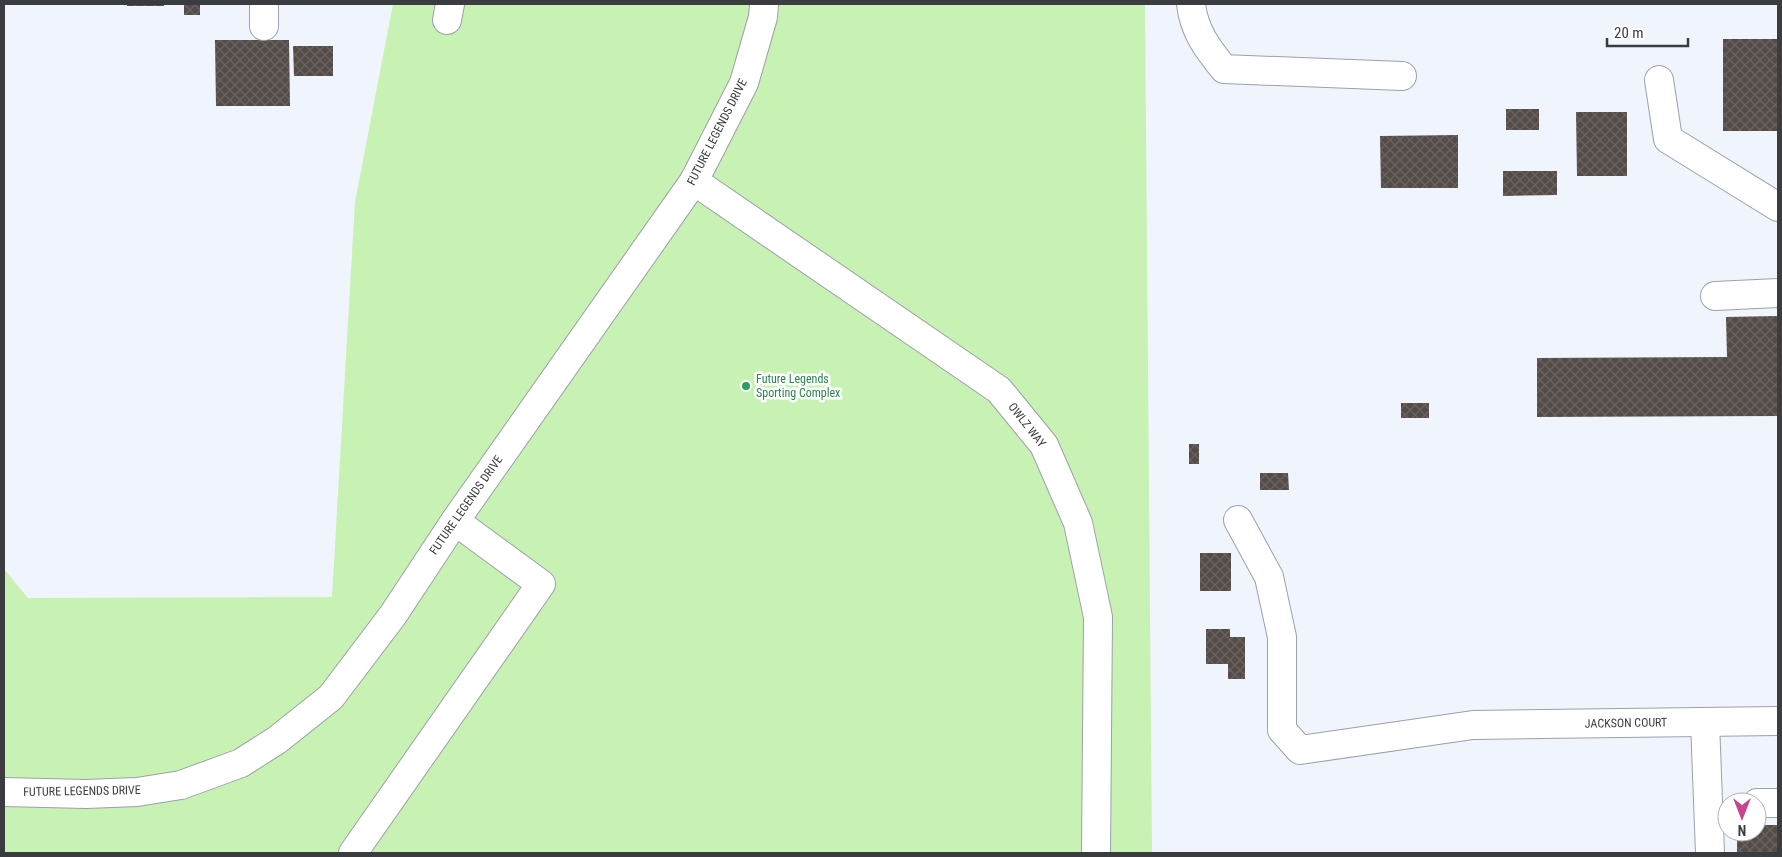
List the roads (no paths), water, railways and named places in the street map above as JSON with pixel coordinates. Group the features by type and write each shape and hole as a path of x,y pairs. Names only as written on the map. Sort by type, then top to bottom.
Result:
{"street":[{"name":"FUTURE LEGENDS DRIVE","path":"4,792 86,794 137,792 181,785 241,763 292,729 331,697 393,615 455,521 694,181 744,83 763,17 764,4"},
{"path":"1191,4 1193,20 1203,44 1224,69 1402,76"},
{"path":"1659,80 1668,139 1778,207"},
{"name":"OWLZ WAY","path":"694,181 999,390 1044,445 1078,523 1098,617 1096,853"},
{"path":"1715,296 1778,293"},
{"name":"JACKSON COURT","path":"1238,520 1268,577 1282,637 1282,730 1300,750 1473,725 1778,721"},
{"path":"365,848 541,584 455,521"},
{"path":"1705,722 1717,797"},
{"path":"1710,853 1717,809"}],"place":[{"name":"Future Legends Sporting Complex","path":"746,386"}]}
